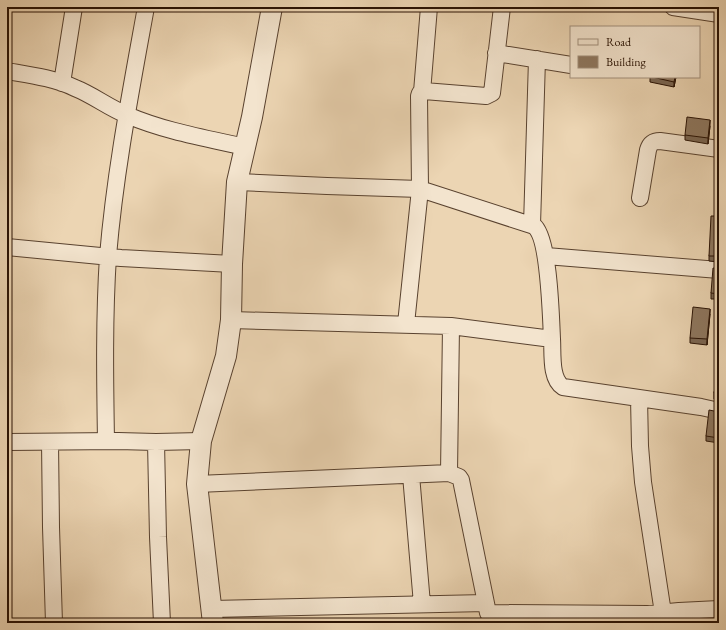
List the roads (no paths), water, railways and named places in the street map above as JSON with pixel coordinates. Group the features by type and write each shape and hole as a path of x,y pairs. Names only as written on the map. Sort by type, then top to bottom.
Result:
{"street":[{"path":"62,82 74,7"},
{"path":"106,441 105,390 108,257 126,115 146,7"},
{"path":"272,7 252,117 237,182 232,264 231,320 226,356 201,441 197,484 212,616 422,604 488,613 594,618 648,614 673,616 719,609"},
{"path":"406,324 420,188 419,96 422,92 429,7"},
{"path":"422,92 424,90 488,95 492,93 502,7"},
{"path":"673,7 719,14"},
{"path":"496,53 570,65"},
{"path":"532,225 536,59"},
{"path":"7,71 62,82 126,115 186,134 245,147"},
{"path":"640,198 649,145 653,142 660,141 719,149"},
{"path":"237,182 420,188 532,225 538,229 546,256 555,377 559,384 563,387 701,407 719,412"},
{"path":"7,246 108,257 232,264"},
{"path":"546,256 719,270"},
{"path":"231,320 451,326 552,339"},
{"path":"449,474 451,326"},
{"path":"639,398 640,446 644,482 673,616"},
{"path":"7,442 201,441"},
{"path":"50,442 54,623"},
{"path":"156,442 162,623"},
{"path":"197,484 411,475 449,474 459,477 462,480 488,613"},
{"path":"411,475 422,604"}]}
